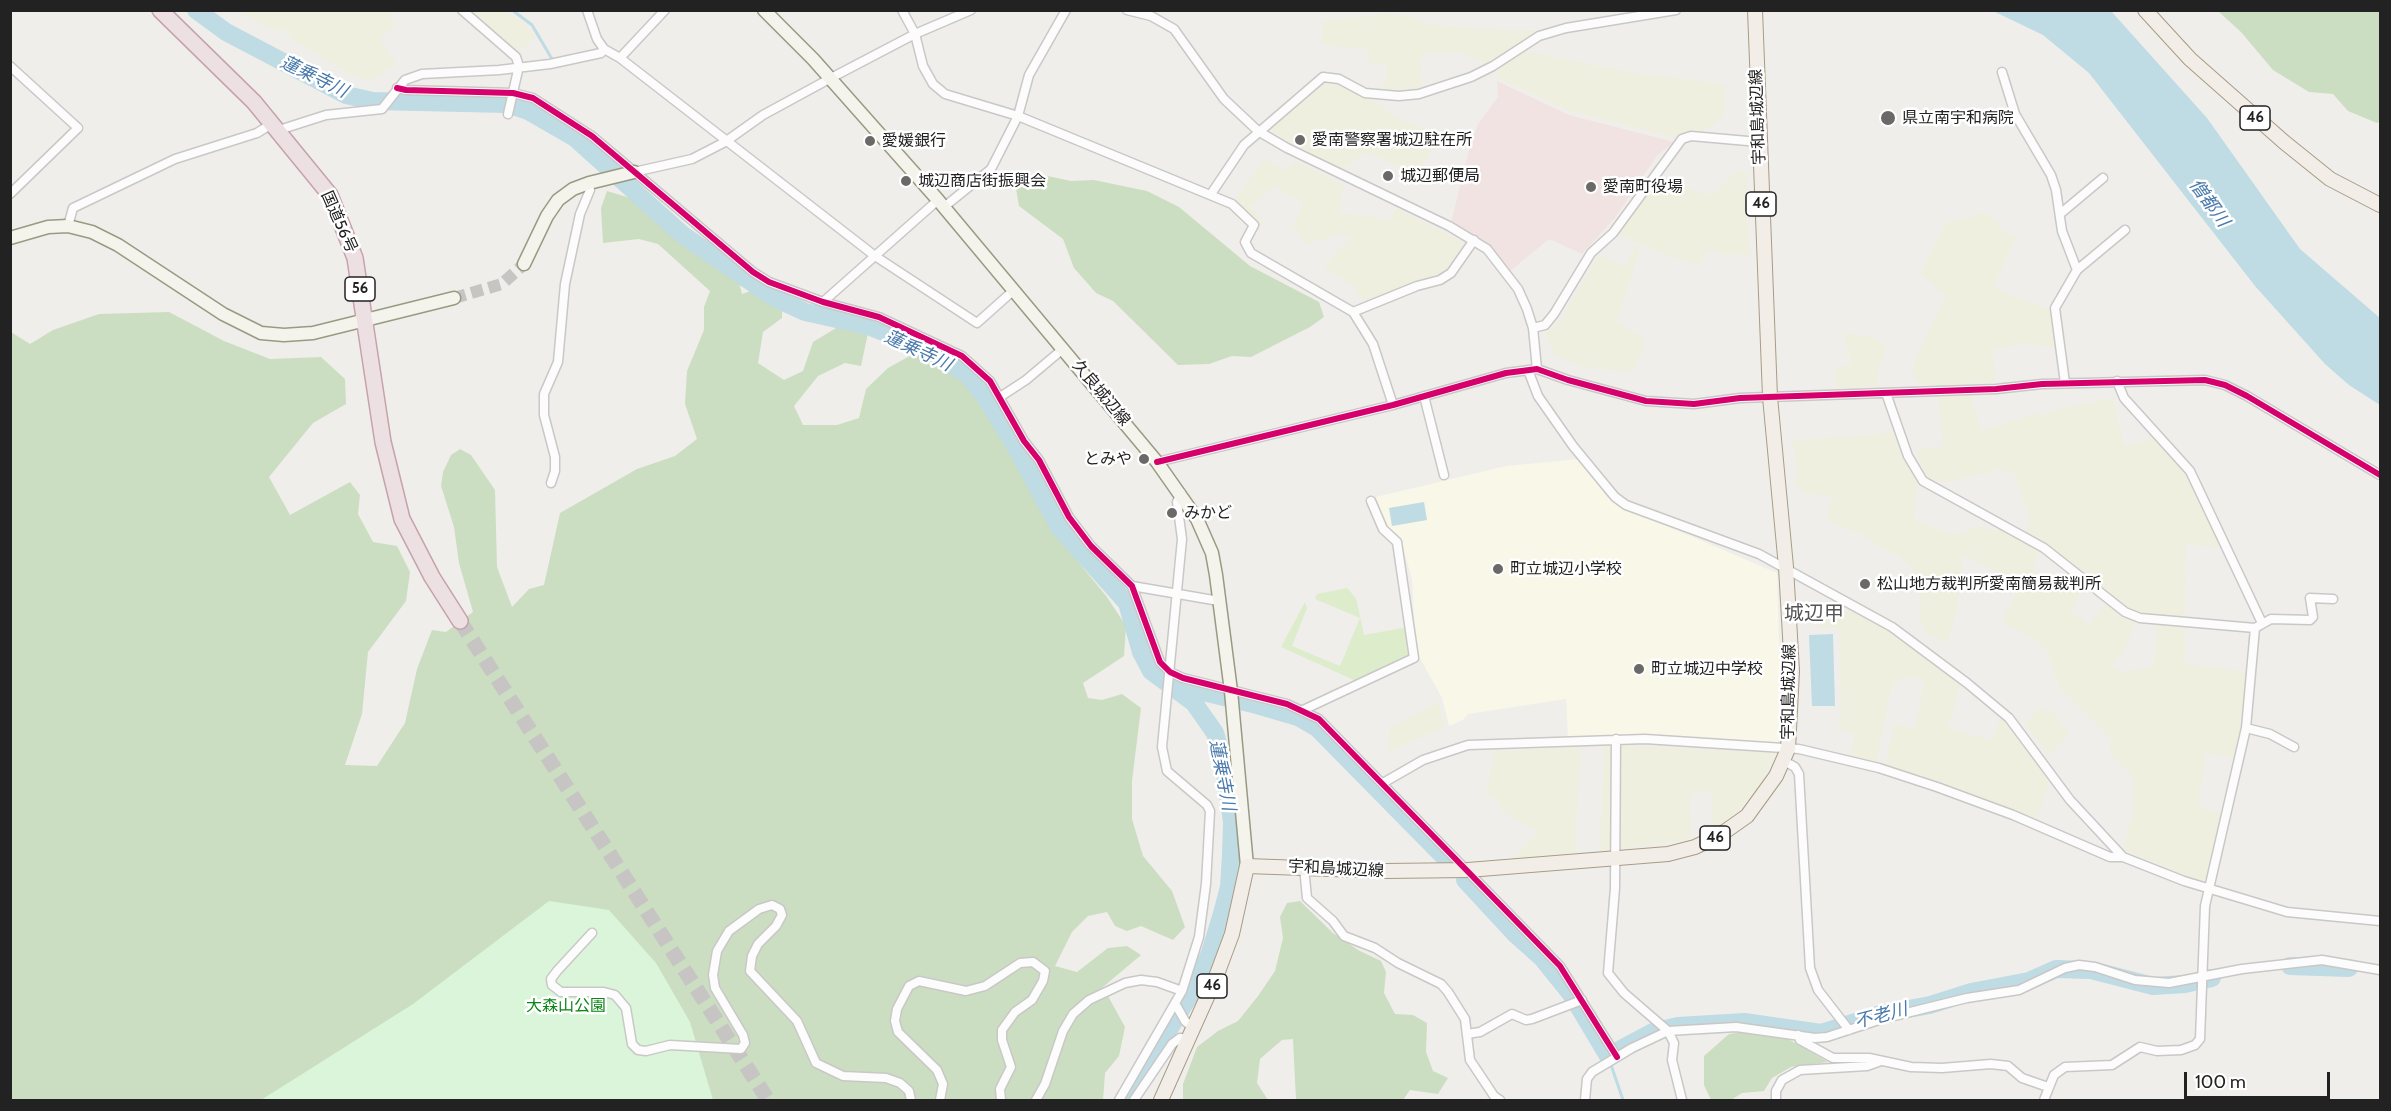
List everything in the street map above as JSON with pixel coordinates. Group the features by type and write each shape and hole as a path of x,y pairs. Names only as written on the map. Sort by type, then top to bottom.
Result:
{"highway":[{"name":"国道56号","path":"160,10 276,126 330,195 355,258 383,442 402,519 432,577 460,621"}],"main road":[{"name":"久良城辺線","path":"764,10 831,78 941,203 1157,462 1182,494 1197,519 1212,553 1219,601 1231,691 1247,866"},
{"name":"宇和島城辺線","path":"1247,866 1386,872 1468,870 1616,860 1668,854 1695,847 1720,835 1747,816 1761,799 1786,755 1792,671 1786,567 1770,397 1755,10"},
{"name":"46","path":"2145,10 2190,59 2284,142 2330,179 2380,205"},
{"path":"524,264 547,216 558,201 573,189 634,172"},
{"path":"10,238 48,227 68,226 92,232 118,245 223,314 261,333 284,335 313,333 454,298"},
{"name":"46","path":"1161,1101 1232,934 1247,866"}],"street":[{"path":"462,10 516,57 519,66 507,114"},
{"path":"587,10 597,39 604,49 620,58 725,142 875,256 977,323 1014,290"},
{"path":"620,58 665,10"},
{"path":"902,10 915,34 923,66 933,84 945,94 1018,116 1232,204 1254,225 1245,242 1251,253 1353,312 1373,344 1393,405"},
{"path":"634,172 692,159 725,142 763,115 831,78 915,34 971,10"},
{"path":"823,302 875,256 941,203 991,169 1018,116 1029,75 1066,10"},
{"path":"1127,10 1151,16 1174,29 1224,99 1258,131 1474,240 1487,249 1518,289 1533,328 1532,370 1538,396 1573,446 1615,497 1626,505 1759,554 1892,627 1993,703 2009,718 2070,800 2123,857"},
{"path":"1211,194 1229,164 1258,131 1323,77 1339,79 1365,93 1419,94 1436,91 1471,77 1539,36 1576,26 1676,10"},
{"path":"68,226 73,208 175,159 276,126 326,115 382,109 405,80 422,74 499,70 550,64 602,53 604,49"},
{"path":"10,66 78,128 10,194"},
{"path":"2002,72 2015,114 2051,175 2062,231 2077,270 2077,274 2055,308 2065,383"},
{"path":"395,91 513,93 533,98 573,122 753,272 790,292 879,316 962,356 990,381 1024,441 1039,460 1070,517 1091,546 1131,586 1160,662 1170,672 1303,710 1337,735 1560,966 1617,1057"},
{"path":"1533,328 1545,325 1554,314 1591,253 1612,233 1682,139 1691,136 1759,142"},
{"path":"2060,214 2103,178"},
{"path":"551,483 555,471 555,457 544,415 544,394 558,362 565,284 580,214 590,190 589,183"},
{"path":"2077,270 2125,230"},
{"path":"1353,312 1398,293 1440,280 1451,273 1474,240"},
{"path":"1000,397 1026,380 1064,348"},
{"path":"1157,462 1393,405 1506,373 1532,370 1646,401 1694,404 1770,397 2065,383 2205,380 2225,385 2247,396 2380,475"},
{"path":"2044,1101 2054,1075 2064,1067 2112,1065 2140,1047 2157,1051 2181,1050 2195,1045 2200,1039 2201,978 2208,889 2247,728 2258,625 2190,471 2124,398 2117,381"},
{"path":"1886,393 1908,456 1923,481 2044,548 2125,612 2140,618 2258,625 2271,619 2310,620 2313,617 2310,598 2333,598"},
{"path":"1424,396 1444,475"},
{"path":"1119,1101 1176,1005 1199,937 1210,811 1207,805 1167,771 1162,747 1182,539 1177,501 1182,494"},
{"path":"1303,710 1414,658 1397,542 1383,529 1371,501"},
{"path":"1131,586 1177,592 1219,601"},
{"path":"2247,728 2270,734 2294,747"},
{"path":"1383,783 1423,760 1468,745 1616,739 1786,755 1878,768 2013,815 2110,857 2123,857 2208,889 2287,912 2380,921"},
{"path":"1616,739 1616,860 1608,973 1613,982 1668,1030 1674,1043 1672,1060 1682,1101"},
{"path":"1786,755 1799,774 1810,968 1818,990 1849,1030"},
{"path":"1304,867 1307,898 1333,921 1344,936 1375,948 1398,963 1441,984 1465,1019 1470,1060 1494,1096 1500,1101"},
{"path":"592,933 557,970 551,979 552,985 561,992 604,992 615,995 626,1008 632,1044 638,1050 646,1051 670,1045 741,1049 745,1043 743,1035 715,988 713,975 717,951 729,931 759,909 772,905 780,909 782,915 776,926 758,944 752,956 750,971 797,1021 816,1063 843,1076 886,1078 900,1083 909,1091 911,1101"},
{"path":"1585,1101 1587,1079 1592,1072 1668,1030 1736,1027 1827,1037 1967,998 2019,990 2065,968 2079,965 2095,967 2134,980 2169,983 2242,969 2322,960 2380,970"},
{"path":"940,1101 943,1084 937,1070 898,1032 895,1021 897,1009 909,986 919,981 966,991 985,986 1020,963 1033,962 1045,971 1043,981 1032,999 1015,1012 1002,1030 1002,1040 1011,1067 1000,1089 1001,1101"},
{"path":"1036,1101 1045,1084 1063,1031 1074,1014 1089,1000 1125,983 1141,980 1157,982 1182,991"},
{"path":"1467,1034 1480,1032 1512,1014 1526,1020 1532,1019 1582,1000"},
{"path":"1134,1101 1172,1044 1191,1034 1176,1005"},
{"path":"1798,1035 1800,1040 1819,1053 1833,1058 1881,1061 1911,1067 1942,1068 1991,1064 2008,1066 2022,1078 2048,1088"},
{"path":"1776,1101 1776,1091 1782,1080 1800,1070 1867,1066 1881,1061"}],"shaded area":[{"path":"1497,81 1569,115 1674,142 1657,156 1614,219 1582,254 1549,239 1510,271 1474,235 1451,222 1471,142 1478,124 1498,97"},
{"path":"1579,459 1606,496 1616,504 1777,573 1781,707 1778,744 1618,735 1568,738 1566,699 1468,714 1463,720 1449,726 1442,698 1416,651 1412,580 1401,539 1387,529 1376,497 1506,466"}],"green space":[{"path":"238,11 389,11 395,25 380,41 397,64 371,81 354,76 290,39 289,33 284,29 274,31"},
{"path":"468,11 503,11 520,20 536,37 518,52"},
{"path":"2218,11 2380,11 2380,121 2377,123 2348,111 2333,94 2309,92 2273,70 2241,32"},
{"path":"1390,13 1433,24 1539,31 1487,63 1461,53 1421,53 1422,88 1384,92 1387,64 1368,63 1369,50 1321,45 1323,20"},
{"path":"1525,51 1629,72 1725,84 1725,113 1714,125 1700,132 1689,130 1677,138 1567,110 1498,78 1497,70"},
{"path":"1330,81 1370,98 1403,121 1431,130 1441,138 1415,175 1366,152 1342,170 1268,130 1320,85"},
{"path":"1265,159 1282,170 1291,167 1295,161 1344,185 1340,211 1344,214 1374,216 1388,222 1396,208 1464,243 1447,271 1364,301 1350,284 1323,267 1350,239 1341,234 1307,244 1292,225 1304,204 1274,186 1251,207 1265,223 1255,228 1232,203"},
{"path":"1736,171 1747,172 1746,213 1751,254 1723,254 1707,249 1700,266 1651,249 1618,234 1658,179 1704,194 1715,192 1724,186"},
{"path":"1038,174 1071,181 1094,180 1147,191 1179,207 1250,266 1319,302 1324,317 1310,327 1251,357 1232,356 1209,364 1178,365 1113,301 1096,293 1074,268 1063,239 1019,206 1015,183"},
{"path":"607,191 640,201 670,222 738,278 742,294 753,290 782,305 782,318 763,332 758,363 784,380 803,371 813,342 841,325 868,333 861,366 845,363 818,376 794,406 803,425 837,425 859,418 866,389 888,368 915,353 968,381 997,420 1020,457 1053,531 1107,597 1126,626 1124,656 1083,683 1088,698 1102,700 1122,694 1141,708 1132,781 1132,819 1143,856 1172,891 1185,927 1173,940 1141,926 1127,931 1115,926 1107,912 1088,916 1072,932 1055,966 1077,972 1108,948 1127,946 1141,955 1103,987 1125,1027 1119,1056 1105,1073 1103,1100 11,1100 11,332 30,344 53,330 99,314 169,312 224,341 270,359 321,357 345,379 346,404 313,423 269,477 290,515 350,482 360,495 358,514 373,542 397,546 410,572 406,601 368,652 362,714 345,765 377,766 405,723 417,669 432,630 446,632 473,612 459,563 454,527 441,486 443,472 451,455 460,449 471,455 495,490 497,567 512,607 529,589 544,585 560,513 637,469 675,456 697,439 685,404 687,371 704,330 704,307 710,291 658,244 639,239 603,243 601,208"},
{"path":"1984,213 1996,221 2004,232 2016,238 1994,286 2009,295 2051,309 2055,348 2024,343 1992,351 1996,382 1924,386 1912,375 1915,360 1946,296 1920,274 1945,223"},
{"path":"1635,246 1640,247 1617,322 1646,340 1633,373 1581,366 1554,354 1545,332 1552,329 1562,319 1598,255 1627,265"},
{"path":"1843,332 1876,338 1888,348 1880,362 1878,386 1837,389 1833,370 1851,364"},
{"path":"1970,393 1981,431 2039,412 2042,417 2053,410 2113,398 2124,446 2155,438 2186,473 2222,548 2186,544 2185,618 2135,613 2044,542 2024,531 2031,523 2013,471 2003,473 2001,469 1948,482 1930,480 1921,468 1917,450 1943,446 1937,396"},
{"path":"1893,432 1895,437 1898,436 1910,469 1918,482 1914,521 1959,535 1978,526 1990,530 2001,528 2040,549 2032,569 2057,583 2065,570 2084,586 2072,612 2089,625 2100,608 2109,605 2121,617 2135,622 2125,650 2111,667 2122,672 2153,667 2158,625 2185,627 2185,664 2248,672 2244,717 2240,717 2240,724 2243,724 2235,757 2206,753 2198,807 2221,813 2206,879 2201,882 2123,849 2133,813 2133,775 2109,754 2112,740 2058,687 2049,654 2039,643 2001,620 2021,585 1963,554 1960,594 1950,637 1947,643 1926,634 1919,616 1921,602 1911,567 1900,556 1889,552 1859,533 1826,520 1833,497 1801,492 1802,487 1793,486 1798,474 1792,441"},
{"path":"1347,588 1356,598 1364,635 1408,627 1410,657 1356,681 1281,647 1305,602 1307,608 1292,646 1340,666 1360,618 1315,599 1317,594"},
{"path":"1851,608 1895,634 1961,684 1948,728 1991,740 2001,717 2013,729 2050,779 2037,819 1885,765 1894,725 1915,728 1924,679 1907,678 1895,682 1890,692 1877,763 1850,757 1855,734 1838,729 1841,713 1839,628 1819,628 1818,624"},
{"path":"1438,702 1445,727 1388,752 1390,728"},
{"path":"2041,706 2048,714 2052,711 2070,734 2051,754 2048,754 2025,724"},
{"path":"1615,744 1614,850 1600,851 1604,745"},
{"path":"1621,745 1775,753 1758,789 1735,814 1713,830 1711,792 1690,793 1691,839 1620,849"},
{"path":"1581,747 1575,853 1514,858 1538,832 1507,814 1496,800 1486,795 1494,751"},
{"name":"大森山公園","path":"549,901 609,910 656,963 690,1022 713,1100 261,1100 413,1004"},
{"path":"1300,901 1333,933 1358,950 1381,961 1386,972 1384,993 1395,1014 1413,1015 1427,1023 1426,1052 1433,1071 1448,1078 1438,1094 1410,1090 1403,1100 1296,1100 1293,1039 1282,1040 1260,1059 1257,1083 1268,1100 1183,1100 1183,1084 1197,1047 1218,1031 1238,1021 1258,996 1275,971 1283,938 1280,917 1287,903"},
{"path":"1751,1031 1783,1036 1828,1062 1791,1067 1772,1078 1764,1091 1742,1093 1731,1100 1711,1100 1704,1085 1704,1056 1729,1034"}],"water":[{"name":"僧都川","path":"1993,11 2111,11 2207,118 2300,249 2380,318 2380,405 2349,385 2325,364 2255,286 2089,73 2043,35"},
{"path":"1424,502 1427,520 1392,526 1389,508"},
{"path":"1833,634 1835,706 1812,706 1809,635"}],"waterway":[{"name":"蓮乗寺川","path":"196,10 226,32 346,95 373,101 507,104 528,111 575,138 683,235 773,297 805,312 868,326 948,362 968,375 985,397 1013,442 1059,527 1127,603 1141,652 1151,671 1194,703 1215,733 1223,760 1232,822 1229,887 1221,917 1210,953 1193,990 1126,1100"},
{"path":"512,10 532,25 552,59"},
{"name":"不老川","path":"1183,693 1199,691 1257,705 1298,717 1317,728 1448,861"},
{"name":"不老川","path":"1465,880 1514,933 1542,958 1571,994 1608,1056 1653,1032 1678,1026 1744,1022 1821,1033 1877,1015 1930,1005 1971,992 2029,981 2056,969 2091,970 2153,986 2185,984 2212,978"},
{"name":"不老川","path":"2290,966 2349,968"},
{"path":"1608,1056 1623,1100"}],"tunnel":[{"path":"454,298 502,284 524,264"},
{"path":"460,621 768,1100"}],"cycle path":[{"path":"397,88 513,93 533,98 592,136 753,272 769,282 823,302 879,317 962,356 990,381 1024,441 1039,460 1069,517 1091,546 1132,586 1160,662 1170,672 1183,678 1287,704 1319,719 1560,966 1617,1057"},
{"path":"1157,462 1393,405 1506,373 1537,369 1568,380 1646,401 1694,404 1740,398 1996,389 2042,384 2205,380 2225,385 2247,396 2380,475"}],"place":[{"name":"県立南宇和病院","path":"1888,118"},
{"name":"愛南警察署城辺駐在所","path":"1300,140"},
{"name":"愛媛銀行","path":"870,141"},
{"name":"城辺郵便局","path":"1388,176"},
{"name":"城辺商店街振興会","path":"906,181"},
{"name":"愛南町役場","path":"1591,187"},
{"name":"とみや","path":"1144,459"},
{"name":"みかど","path":"1172,513"},
{"name":"町立城辺小学校","path":"1498,569"},
{"name":"松山地方裁判所愛南簡易裁判所","path":"1865,584"},
{"name":"町立城辺中学校","path":"1639,669"}],"district":[{"name":"城辺甲","path":"1814,614"}]}
